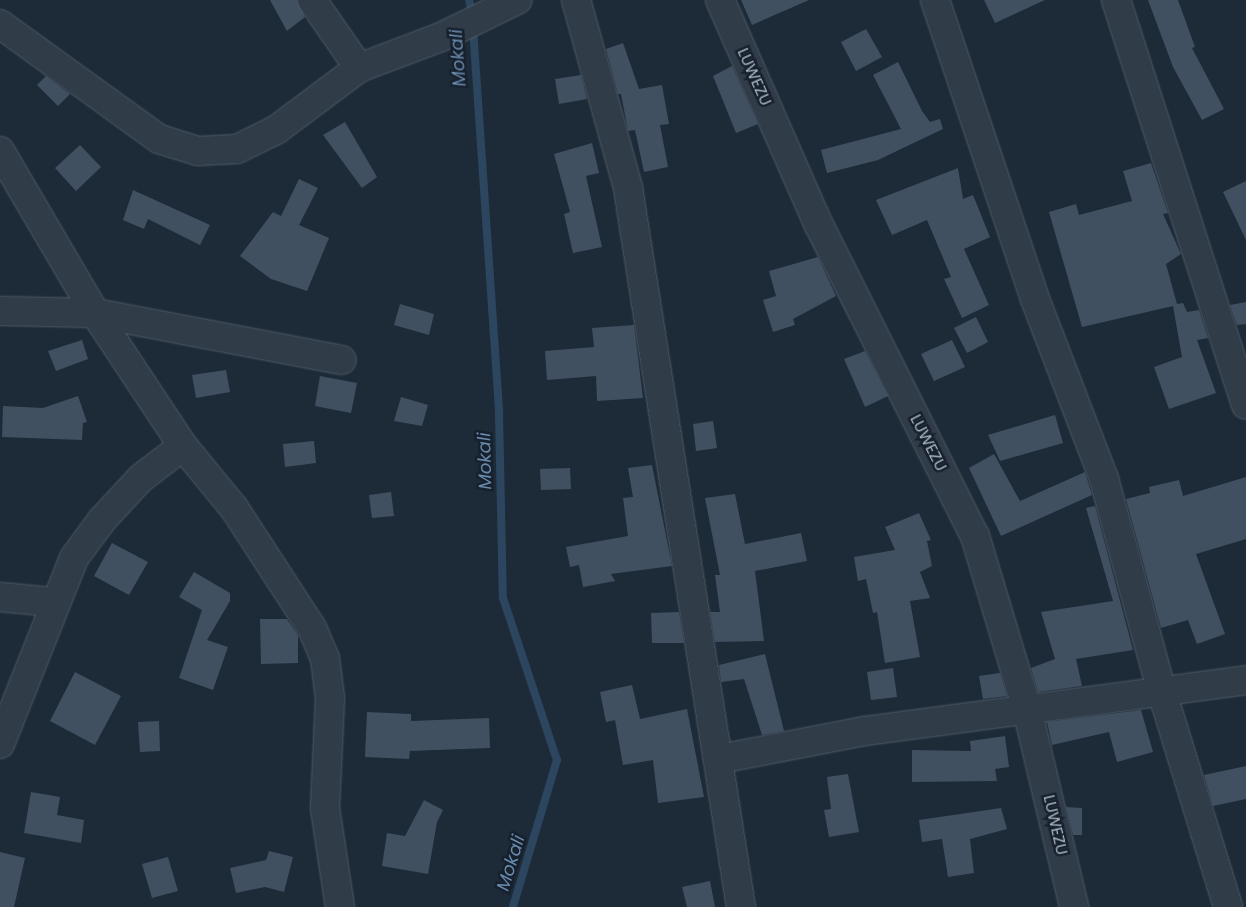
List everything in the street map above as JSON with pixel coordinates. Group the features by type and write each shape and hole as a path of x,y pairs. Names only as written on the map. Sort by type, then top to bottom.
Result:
{"street":[{"path":"312,0 359,68"},
{"path":"0,24 159,139 198,151 238,149 276,130 359,68 480,20 517,0"},
{"path":"576,0 628,188 741,907"},
{"name":"LUWEZU","path":"720,0 819,225 975,536 1027,709 1074,907"},
{"path":"935,0 1035,299 1104,479 1162,692 1228,907"},
{"path":"1116,0 1246,405"},
{"path":"0,151 95,313 183,446 234,508 312,628 325,658 330,698 325,808 340,907"},
{"path":"0,311 95,313 342,360"},
{"path":"0,744 54,602 74,558 102,520 142,478 183,446"},
{"path":"0,597 54,602"},
{"path":"719,759 809,740 1246,680"}],"building":[{"path":"270,0 297,0 305,17 287,31"},
{"path":"741,0 809,0 752,25"},
{"path":"984,0 1045,0 995,23"},
{"path":"1148,0 1178,0 1195,47 1192,48 1224,109 1202,120 1173,67"},
{"path":"866,29 882,57 856,71 841,42"},
{"path":"623,43 639,89 662,85 669,124 660,125 668,167 644,172 635,130 628,131 621,94 618,94 606,49"},
{"path":"898,62 922,111 930,122 940,119 943,129 878,160 827,173 821,150 901,129 873,75"},
{"path":"732,66 758,124 736,133 713,76"},
{"path":"581,75 587,99 559,104 555,79"},
{"path":"46,76 70,94 58,106 37,85"},
{"path":"345,122 377,177 362,188 323,135"},
{"path":"592,143 599,173 586,176 602,247 573,253 564,214 570,212 554,154"},
{"path":"80,145 101,167 76,191 55,168"},
{"path":"1151,163 1168,213 1163,214 1181,254 1166,264 1177,304 1183,303 1187,312 1199,310 1208,338 1197,340 1216,393 1169,409 1154,367 1182,357 1173,306 1082,327 1049,212 1076,204 1079,215 1132,201 1123,171"},
{"path":"958,168 963,199 973,195 990,237 964,249 989,305 962,318 944,279 951,277 927,220 892,235 876,200"},
{"path":"299,179 318,188 299,225 329,238 307,291 271,279 240,256 273,212 281,216"},
{"path":"1246,181 1246,240 1223,192"},
{"path":"133,190 210,225 200,245 148,219 144,229 123,220"},
{"path":"818,257 836,296 793,319 795,325 773,332 763,300 776,296 769,271"},
{"path":"1246,302 1246,324 1237,325 1230,305"},
{"path":"400,304 434,314 429,335 394,325"},
{"path":"976,317 988,342 967,353 954,328"},
{"path":"634,325 643,398 597,401 596,376 547,380 545,351 594,347 592,328"},
{"path":"82,340 88,359 56,371 48,351"},
{"path":"952,340 965,367 934,381 921,354"},
{"path":"865,351 888,396 865,407 844,359"},
{"path":"226,370 230,392 196,398 192,375"},
{"path":"320,376 357,383 351,413 315,406"},
{"path":"78,396 87,422 83,423 82,440 2,437 3,406 43,408"},
{"path":"401,397 428,405 422,426 394,421"},
{"path":"1055,415 1063,443 1000,461 988,435"},
{"path":"713,421 717,448 696,451 693,424"},
{"path":"314,441 316,463 285,467 283,444"},
{"path":"994,454 1020,501 1085,472 1092,495 1001,536 969,468"},
{"path":"652,465 672,566 611,574 615,581 583,587 579,565 570,567 566,547 628,536 623,498 633,497 628,468"},
{"path":"570,468 571,489 541,490 540,469"},
{"path":"1246,477 1246,539 1196,554 1225,634 1197,644 1188,620 1161,628 1126,499 1150,493 1149,487 1179,480 1183,496"},
{"path":"391,492 394,516 372,518 369,495"},
{"path":"735,494 745,544 801,533 807,561 755,571 764,641 715,642 710,612 720,612 715,575 720,575 705,498"},
{"path":"1095,506 1133,650 1076,659 1082,686 1038,692 1031,668 1055,659 1041,612 1113,601 1086,508"},
{"path":"919,513 931,540 927,541 932,566 920,572 930,598 910,601 920,657 885,663 877,612 873,613 866,579 858,581 854,557 895,550 885,527"},
{"path":"112,543 148,562 129,595 94,576"},
{"path":"194,572 230,593 230,601 207,640 228,647 213,690 179,678 202,610 179,597"},
{"path":"679,612 684,643 652,643 651,613"},
{"path":"260,619 287,619 298,635 298,663 261,664"},
{"path":"765,654 784,731 762,735 744,679 721,682 719,665"},
{"path":"893,668 897,697 871,700 867,672"},
{"path":"75,672 121,696 95,745 50,721"},
{"path":"1000,673 1007,696 983,699 979,676"},
{"path":"632,685 640,719 687,709 704,797 658,803 653,760 623,765 615,720 606,722 600,692"},
{"path":"1141,710 1153,752 1117,762 1109,732 1052,745 1047,722"},
{"path":"367,712 411,714 411,721 489,718 490,748 410,751 409,759 365,757"},
{"path":"159,721 160,751 140,752 138,722"},
{"path":"1005,736 1009,767 995,769 997,781 912,782 912,750 971,751 970,741"},
{"path":"1246,766 1246,799 1213,806 1204,775"},
{"path":"848,774 859,832 829,837 824,810 831,809 827,777"},
{"path":"31,792 60,797 57,815 84,820 81,843 24,833"},
{"path":"424,800 443,810 437,822 428,874 382,866 387,833 405,836"},
{"path":"1066,807 1082,808 1082,835 1073,835"},
{"path":"1001,808 1007,829 970,839 974,873 948,877 942,839 922,842 919,820"},
{"path":"269,851 293,857 284,892 265,887 236,893 230,868 266,860"},
{"path":"0,852 25,858 14,907 0,907"},
{"path":"168,857 178,891 152,898 142,864"},
{"path":"710,881 715,907 687,907 682,887"}],"waterway":[{"name":"Mokali","path":"469,0 473,17"},
{"name":"Mokali","path":"473,28 499,414 503,598 557,760 513,907"}]}
